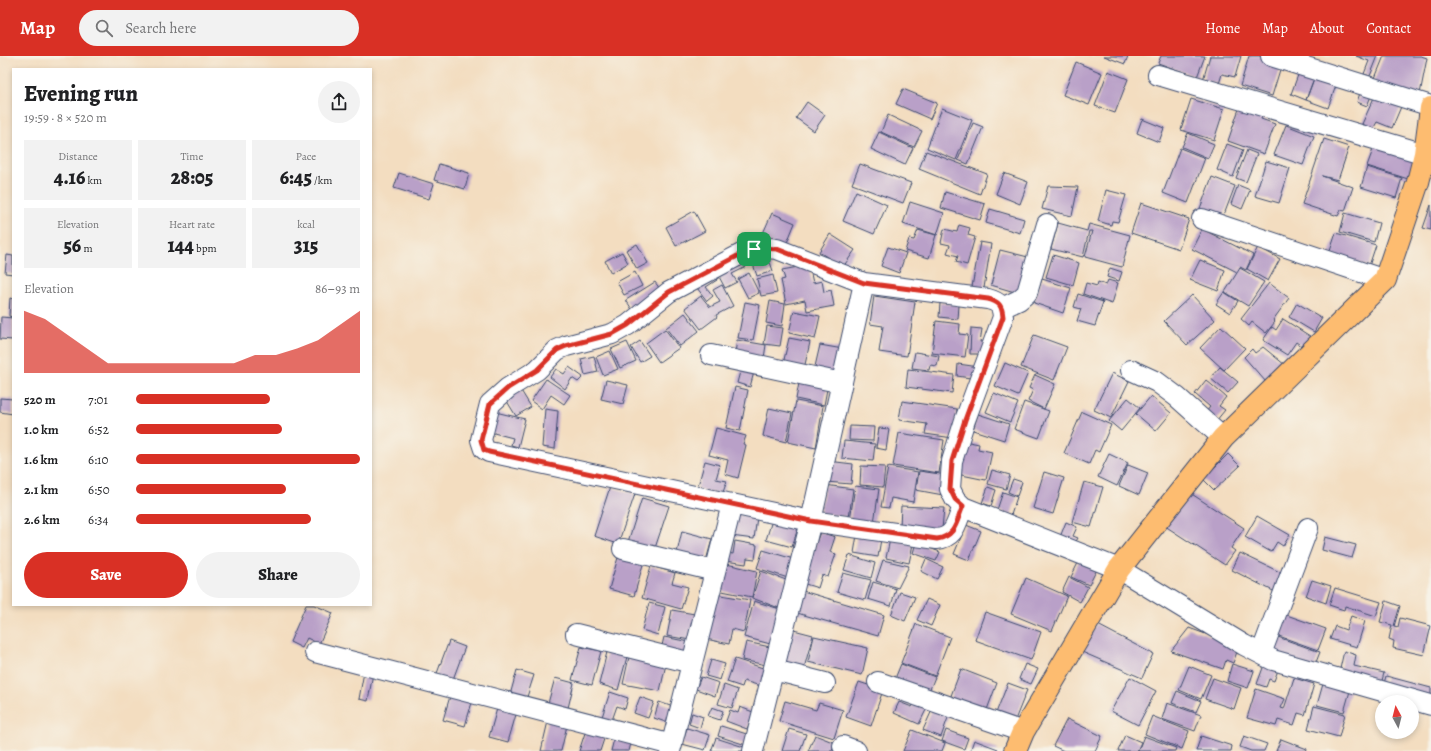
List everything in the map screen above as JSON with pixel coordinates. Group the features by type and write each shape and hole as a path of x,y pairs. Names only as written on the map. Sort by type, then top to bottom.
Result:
{"main road":[{"path":"1019,742 1119,569 1223,438 1385,280 1424,183 1424,154 1431,107"}],"street":[{"path":"1271,56 1431,107"},
{"path":"1158,75 1424,154"},
{"path":"1202,219 1385,280"},
{"path":"1002,308 1019,300 1027,293 1047,224"},
{"path":"963,506 952,533 945,538 937,539 811,521 489,452 484,450 481,440 490,404 508,388 537,370 557,350 566,346 612,334 628,325 669,292 745,252 763,248 777,249 864,283 988,299 997,302 1002,308 1003,317 965,420 952,461 950,489 955,499 963,506 1119,569 1273,660 1431,705"},
{"path":"753,751 811,521 864,283"},
{"path":"711,355 842,382"},
{"path":"1131,370 1157,382 1177,397 1223,438"},
{"path":"315,652 671,748 732,504"},
{"path":"1261,654 1308,528"},
{"path":"623,549 715,571"},
{"path":"576,634 692,663"},
{"path":"774,670 825,683"},
{"path":"878,682 1019,742"}],"building":[{"path":"1104,56 1128,56 1125,64"},
{"path":"1161,56 1205,56 1197,77 1158,63"},
{"path":"1210,56 1241,56 1235,77 1222,74 1219,84 1203,80"},
{"path":"1249,56 1259,56 1282,63 1272,96 1240,86"},
{"path":"1356,56 1378,56 1370,76 1364,74 1369,61"},
{"path":"1384,56 1421,56 1427,58 1419,99 1373,83"},
{"path":"1076,62 1102,73 1089,105 1063,95"},
{"path":"1301,67 1338,80 1328,108 1291,94"},
{"path":"1108,71 1128,79 1115,113 1095,106"},
{"path":"1362,87 1373,91 1367,106 1357,102"},
{"path":"903,89 937,103 930,119 896,104"},
{"path":"1377,91 1403,102 1392,128 1377,122 1373,129 1362,124"},
{"path":"1191,99 1224,109 1214,140 1181,130"},
{"path":"1242,100 1265,108 1261,119 1275,124 1264,154 1228,141"},
{"path":"807,102 825,115 814,131 796,118"},
{"path":"942,108 972,120 956,160 927,148"},
{"path":"888,115 922,131 914,147 881,132"},
{"path":"1142,119 1164,128 1159,142 1137,133"},
{"path":"973,123 983,127 968,164 958,160"},
{"path":"1286,125 1314,136 1303,165 1274,155"},
{"path":"879,132 913,148 905,165 871,149"},
{"path":"1188,133 1214,144 1208,158 1182,147"},
{"path":"1324,139 1349,147 1338,180 1322,176 1353,187 1345,211 1341,210 1338,216 1302,204"},
{"path":"1227,144 1243,150 1233,177 1217,170"},
{"path":"1375,144 1415,157 1408,179 1367,166"},
{"path":"1180,148 1205,158 1188,203 1163,193"},
{"path":"1247,150 1257,154 1246,182 1236,178"},
{"path":"926,151 987,174 980,194 919,169"},
{"path":"1266,161 1290,168 1279,203 1255,196"},
{"path":"439,164 469,173 465,189 434,180"},
{"path":"860,164 911,183 903,203 852,184"},
{"path":"1367,167 1402,178 1396,198 1361,187"},
{"path":"399,173 434,184 429,199 394,188"},
{"path":"1004,173 1028,182 1020,204 996,194"},
{"path":"1212,177 1235,186 1222,220 1199,211"},
{"path":"1238,185 1250,190 1242,209 1231,204"},
{"path":"1048,186 1078,187 1072,216 1042,209"},
{"path":"1106,190 1126,195 1118,222 1112,221 1111,225 1098,221"},
{"path":"856,191 887,205 874,234 843,221"},
{"path":"945,192 985,204 980,220 941,208"},
{"path":"910,202 944,213 937,235 903,224"},
{"path":"1141,203 1189,219 1179,249 1131,233"},
{"path":"1431,205 1431,230 1423,228"},
{"path":"990,209 1024,219 1020,233 986,223"},
{"path":"694,211 705,231 676,246 666,227"},
{"path":"772,213 795,223 784,250 760,240"},
{"path":"1345,213 1379,223 1374,242 1340,232"},
{"path":"1058,223 1087,231 1089,224 1130,235 1122,267 1085,257 1092,231 1089,231 1083,257 1051,249"},
{"path":"959,225 970,228 968,235 975,237 967,265 956,262 958,256 947,253 950,245 941,243 944,229 957,232"},
{"path":"1202,229 1253,255 1246,270 1240,267 1237,272 1192,249"},
{"path":"918,230 936,235 929,258 905,251 909,239 914,240"},
{"path":"1336,233 1376,245 1369,266 1329,254"},
{"path":"830,234 855,250 843,267 819,252"},
{"path":"980,242 991,244 984,288 972,287"},
{"path":"637,244 648,263 637,269 626,250"},
{"path":"888,247 906,253 899,273 881,266"},
{"path":"1258,247 1280,259 1268,281 1247,269"},
{"path":"766,250 773,271 757,276 750,255"},
{"path":"1000,250 1028,257 1018,293 991,285"},
{"path":"622,252 628,263 611,273 605,261"},
{"path":"7,255 12,256 12,274 5,273"},
{"path":"1053,255 1079,263 1073,285 1046,277"},
{"path":"741,258 746,267 732,274 737,282 725,288 716,271"},
{"path":"1200,260 1225,270 1218,291 1190,280"},
{"path":"809,265 813,283 822,281 824,292 831,290 834,306 807,311 805,300 786,304 781,280 785,279 782,270"},
{"path":"1110,268 1122,272 1119,281 1107,277"},
{"path":"1240,268 1264,282 1248,306 1225,292"},
{"path":"635,272 642,286 624,295 617,282"},
{"path":"712,273 717,280 706,287 713,296 707,301 694,284"},
{"path":"749,273 759,293 748,298 738,279"},
{"path":"773,275 777,293 761,296 757,279"},
{"path":"1042,279 1071,288 1063,313 1034,303"},
{"path":"1108,280 1118,283 1112,304 1083,294 1086,283 1097,286 1098,282 1106,285"},
{"path":"655,282 662,292 633,311 626,300"},
{"path":"1269,283 1289,298 1273,320 1275,322 1266,333 1252,322 1249,326 1241,319"},
{"path":"722,285 733,306 716,315 717,317 701,329 685,308 701,296 710,307 720,302 713,290"},
{"path":"1224,292 1238,301 1230,313 1216,304"},
{"path":"1078,294 1103,302 1095,326 1077,321 1081,309 1074,307"},
{"path":"1192,295 1215,320 1187,345 1164,321"},
{"path":"874,296 915,302 907,356 879,352 883,326 870,324"},
{"path":"10,298 12,299 12,317 9,316"},
{"path":"770,301 785,304 782,326 766,323"},
{"path":"745,302 760,305 753,340 738,338"},
{"path":"940,303 959,305 958,319 939,317"},
{"path":"1297,303 1322,318 1314,332 1289,317"},
{"path":"794,311 820,316 815,339 789,333"},
{"path":"685,313 699,331 680,346 666,328"},
{"path":"1,317 12,318 12,340 0,339"},
{"path":"1283,319 1313,338 1306,349 1296,342 1287,355 1263,340 1272,327 1276,330"},
{"path":"936,321 960,324 959,334 968,335 965,357 932,353"},
{"path":"767,326 783,328 780,346 764,344"},
{"path":"1221,326 1245,348 1224,370 1200,348"},
{"path":"971,328 982,329 980,342 985,342 984,354 970,354"},
{"path":"665,329 679,348 659,362 646,343"},
{"path":"1034,335 1067,347 1054,380 1021,367"},
{"path":"789,338 810,342 804,369 783,364"},
{"path":"737,340 766,345 764,358 735,353"},
{"path":"640,341 650,356 640,362 631,347"},
{"path":"627,342 636,361 620,368 611,349"},
{"path":"820,345 843,349 837,375 814,371"},
{"path":"1263,347 1285,365 1266,382 1244,357 1252,349 1255,353"},
{"path":"610,351 618,369 603,375 596,357"},
{"path":"915,352 939,356 937,366 930,365 929,370 912,368"},
{"path":"594,356 598,372 585,375 581,359"},
{"path":"1005,363 1028,373 1018,396 995,386"},
{"path":"958,364 979,367 977,379 957,376"},
{"path":"569,367 583,377 578,382 572,378 565,389 550,377 556,369 564,374"},
{"path":"1220,367 1238,382 1228,393 1210,378"},
{"path":"741,368 754,372 750,387 737,383"},
{"path":"908,369 954,375 952,393 906,387"},
{"path":"1112,373 1129,381 1111,418 1094,410"},
{"path":"1035,375 1055,384 1044,409 1028,401 1033,390 1029,388"},
{"path":"800,378 828,384 824,405 796,399"},
{"path":"546,379 570,395 564,404 551,395 542,409 531,401"},
{"path":"606,380 628,385 623,404 601,399"},
{"path":"1206,380 1226,397 1219,406 1225,410 1216,421 1206,412 1210,407 1195,394"},
{"path":"735,387 748,390 740,431 726,428"},
{"path":"520,389 531,407 516,416 505,398"},
{"path":"994,393 1018,403 1010,422 986,412"},
{"path":"1151,396 1171,413 1156,431 1136,414"},
{"path":"0,398 12,399 12,414 0,412"},
{"path":"1128,398 1140,408 1121,431 1109,421"},
{"path":"796,401 823,406 816,448 788,442"},
{"path":"902,401 957,409 953,438 925,434 927,424 899,420"},
{"path":"1024,402 1049,411 1039,438 1014,429"},
{"path":"769,408 792,413 786,442 763,436"},
{"path":"545,409 558,411 555,449 542,447"},
{"path":"491,411 525,419 518,447 511,445 513,438 486,431"},
{"path":"1082,412 1111,425 1099,452 1095,450 1089,464 1064,453"},
{"path":"978,414 1009,424 1004,440 973,430"},
{"path":"850,426 874,427 873,441 849,440"},
{"path":"716,428 746,436 743,444 746,445 738,478 725,474 728,460 709,455"},
{"path":"879,428 889,429 886,450 876,448"},
{"path":"899,433 944,440 939,473 893,466"},
{"path":"844,441 875,444 873,461 842,458"},
{"path":"964,441 979,444 978,449 992,452 986,480 957,474"},
{"path":"1109,454 1128,463 1117,486 1098,477"},
{"path":"1228,454 1240,466 1214,490 1203,479"},
{"path":"705,461 720,465 716,479 727,481 722,495 697,489"},
{"path":"828,461 853,464 851,484 826,482"},
{"path":"1128,465 1148,473 1139,495 1119,486"},
{"path":"861,466 885,467 883,487 860,485"},
{"path":"888,467 918,472 913,502 891,498 889,508 881,507"},
{"path":"992,470 1010,475 1006,489 988,484"},
{"path":"919,471 947,475 943,495 916,490"},
{"path":"1044,472 1064,478 1053,514 1033,508"},
{"path":"1013,479 1022,482 1017,496 1008,492"},
{"path":"1084,482 1103,487 1091,527 1072,522"},
{"path":"825,485 853,489 849,517 820,513"},
{"path":"855,486 879,489 874,523 850,520"},
{"path":"610,487 635,494 618,544 594,536"},
{"path":"988,487 996,490 991,506 982,503"},
{"path":"1184,489 1244,528 1231,548 1235,551 1225,565 1162,524"},
{"path":"1003,492 1017,497 1011,515 997,510"},
{"path":"642,498 669,506 653,554 627,545"},
{"path":"901,506 944,508 942,529 900,527"},
{"path":"734,514 757,517 754,539 731,536"},
{"path":"1257,516 1290,535 1283,546 1277,542 1271,552 1245,537"},
{"path":"772,520 798,528 792,547 766,540"},
{"path":"1066,522 1077,527 1073,536 1078,538 1075,543 1060,537"},
{"path":"966,525 981,531 969,560 954,554"},
{"path":"682,531 712,539 706,561 677,553"},
{"path":"820,532 835,537 830,552 836,554 828,577 822,575 818,588 802,583"},
{"path":"857,535 881,539 878,557 854,553"},
{"path":"1325,537 1356,545 1352,558 1322,550"},
{"path":"890,539 913,544 909,563 886,558"},
{"path":"735,541 757,545 755,559 747,558 746,564 725,561 727,553 733,554"},
{"path":"916,543 940,552 936,561 913,553"},
{"path":"763,550 797,560 791,579 757,568"},
{"path":"1240,553 1288,576 1279,594 1232,570"},
{"path":"619,554 644,561 634,596 609,589"},
{"path":"849,555 875,563 871,578 844,570"},
{"path":"926,559 943,567 937,579 921,571"},
{"path":"883,560 909,566 898,588 876,581"},
{"path":"1079,561 1097,569 1089,585 1071,577"},
{"path":"722,563 757,571 752,597 717,590"},
{"path":"651,566 675,573 672,583 688,587 681,609 642,598"},
{"path":"761,571 789,581 779,608 752,598"},
{"path":"843,573 871,580 865,600 837,592"},
{"path":"1069,577 1088,587 1080,602 1062,592"},
{"path":"1026,578 1067,596 1052,631 1011,614"},
{"path":"1312,580 1331,586 1326,603 1306,596"},
{"path":"873,582 896,589 891,606 868,599"},
{"path":"1335,588 1381,602 1376,616 1345,606 1344,610 1329,605"},
{"path":"796,589 884,615 878,636 790,611"},
{"path":"900,592 915,597 905,621 891,615"},
{"path":"715,594 750,600 744,632 732,629 729,644 706,639"},
{"path":"927,599 940,605 931,626 917,620"},
{"path":"754,601 783,610 774,645 744,637"},
{"path":"1386,601 1400,606 1394,626 1398,627 1400,618 1431,626 1424,655 1393,648 1394,641 1389,639 1392,625 1380,622"},
{"path":"649,603 665,607 658,635 642,630"},
{"path":"306,606 316,606 333,613 319,644 307,638 302,648 290,642"},
{"path":"672,610 700,615 696,641 667,636"},
{"path":"985,612 1041,632 1031,660 975,640"},
{"path":"1284,614 1326,629 1318,650 1276,635"},
{"path":"1351,616 1365,621 1357,647 1330,639 1335,626 1346,630"},
{"path":"916,624 950,637 935,676 901,663"},
{"path":"1096,624 1153,654 1142,678 1082,652"},
{"path":"786,628 813,635 803,672 776,665"},
{"path":"1189,628 1239,646 1233,663 1226,660 1223,669 1171,651"},
{"path":"814,636 868,648 862,675 808,662"},
{"path":"1275,636 1320,652 1313,670 1269,655"},
{"path":"664,637 695,643 693,656 661,650"},
{"path":"449,641 465,647 452,682 436,676"},
{"path":"746,642 775,648 771,666 742,660"},
{"path":"581,647 601,651 592,685 572,680"},
{"path":"608,648 628,653 618,690 599,684"},
{"path":"1344,651 1356,655 1354,666 1384,673 1380,688 1338,678"},
{"path":"629,657 666,664 660,691 623,684"},
{"path":"735,659 769,670 764,687 744,681 742,687 727,682"},
{"path":"711,660 725,664 720,680 706,676"},
{"path":"901,664 935,677 928,694 894,681"},
{"path":"1025,664 1038,669 1031,684 1019,679"},
{"path":"1232,664 1254,671 1248,688 1227,681"},
{"path":"1264,665 1278,670 1274,681 1269,679 1266,687 1257,684"},
{"path":"1189,666 1211,675 1201,699 1179,690"},
{"path":"961,669 997,683 985,715 949,701"},
{"path":"517,670 534,675 526,700 510,695"},
{"path":"364,672 373,673 368,701 359,699"},
{"path":"1386,676 1431,688 1431,700 1419,697 1419,695 1413,695 1383,687"},
{"path":"701,677 719,683 715,696 696,689"},
{"path":"1130,677 1156,691 1138,725 1111,711"},
{"path":"555,678 574,683 567,712 547,707"},
{"path":"1213,678 1241,688 1234,709 1205,699"},
{"path":"1294,678 1314,684 1305,715 1298,713 1294,725 1278,720 1276,726 1247,718 1256,689 1285,699 1281,708 1284,709"},
{"path":"859,682 883,690 871,726 846,717"},
{"path":"1008,683 1027,690 1015,720 996,713"},
{"path":"1323,684 1350,691 1344,712 1317,705"},
{"path":"724,685 738,690 732,708 718,704"},
{"path":"1177,691 1201,701 1196,712 1172,703"},
{"path":"610,692 628,698 625,709 617,706 611,723 601,720"},
{"path":"451,693 473,699 465,726 443,720"},
{"path":"640,697 654,702 648,718 634,713"},
{"path":"785,701 816,710 819,703 843,710 834,738 779,721"},
{"path":"659,702 679,709 674,725 654,718"},
{"path":"899,702 912,707 914,703 927,708 919,724 894,713"},
{"path":"1167,703 1201,715 1195,731 1162,719"},
{"path":"498,705 517,711 508,742 489,737"},
{"path":"1314,706 1345,714 1339,737 1308,729"},
{"path":"712,707 723,711 720,720 708,716"},
{"path":"740,707 753,712 747,729 726,721 730,710 738,713"},
{"path":"933,708 949,715 941,737 923,730"},
{"path":"692,713 703,717 700,728 689,724"},
{"path":"1152,716 1189,731 1182,749 1145,734"},
{"path":"549,717 568,721 561,751 541,751"},
{"path":"1067,719 1102,736 1095,751 1064,751 1053,746"},
{"path":"721,726 753,736 749,746 718,736"},
{"path":"687,728 710,735 705,750 682,744"},
{"path":"789,729 806,734 800,751 782,751"},
{"path":"586,730 605,736 600,751 579,751"},
{"path":"912,730 945,743 942,751 903,751"},
{"path":"946,730 968,738 964,749 942,741"},
{"path":"815,735 835,743 832,751 808,751"},
{"path":"1125,735 1141,742 1137,751 1118,751"},
{"path":"1144,736 1176,748 1175,751 1138,751"},
{"path":"1201,736 1232,746 1231,751 1196,751"},
{"path":"1244,736 1267,744 1264,751 1251,751 1240,747"},
{"path":"716,738 747,748 746,751 711,751"},
{"path":"614,739 631,743 629,751 611,751"},
{"path":"1281,739 1307,749 1306,751 1276,751"},
{"path":"974,740 998,749 997,751 970,751"}],"route":[{"path":"754,249 777,249 864,283 988,299 997,302 1002,308 1003,317 965,420 952,461 950,489 955,499 963,506 952,533 945,538 937,539 811,521 484,450 481,440 490,404 508,388 537,370 557,350 566,346 612,334 628,325 669,292 745,252 754,249"}]}
